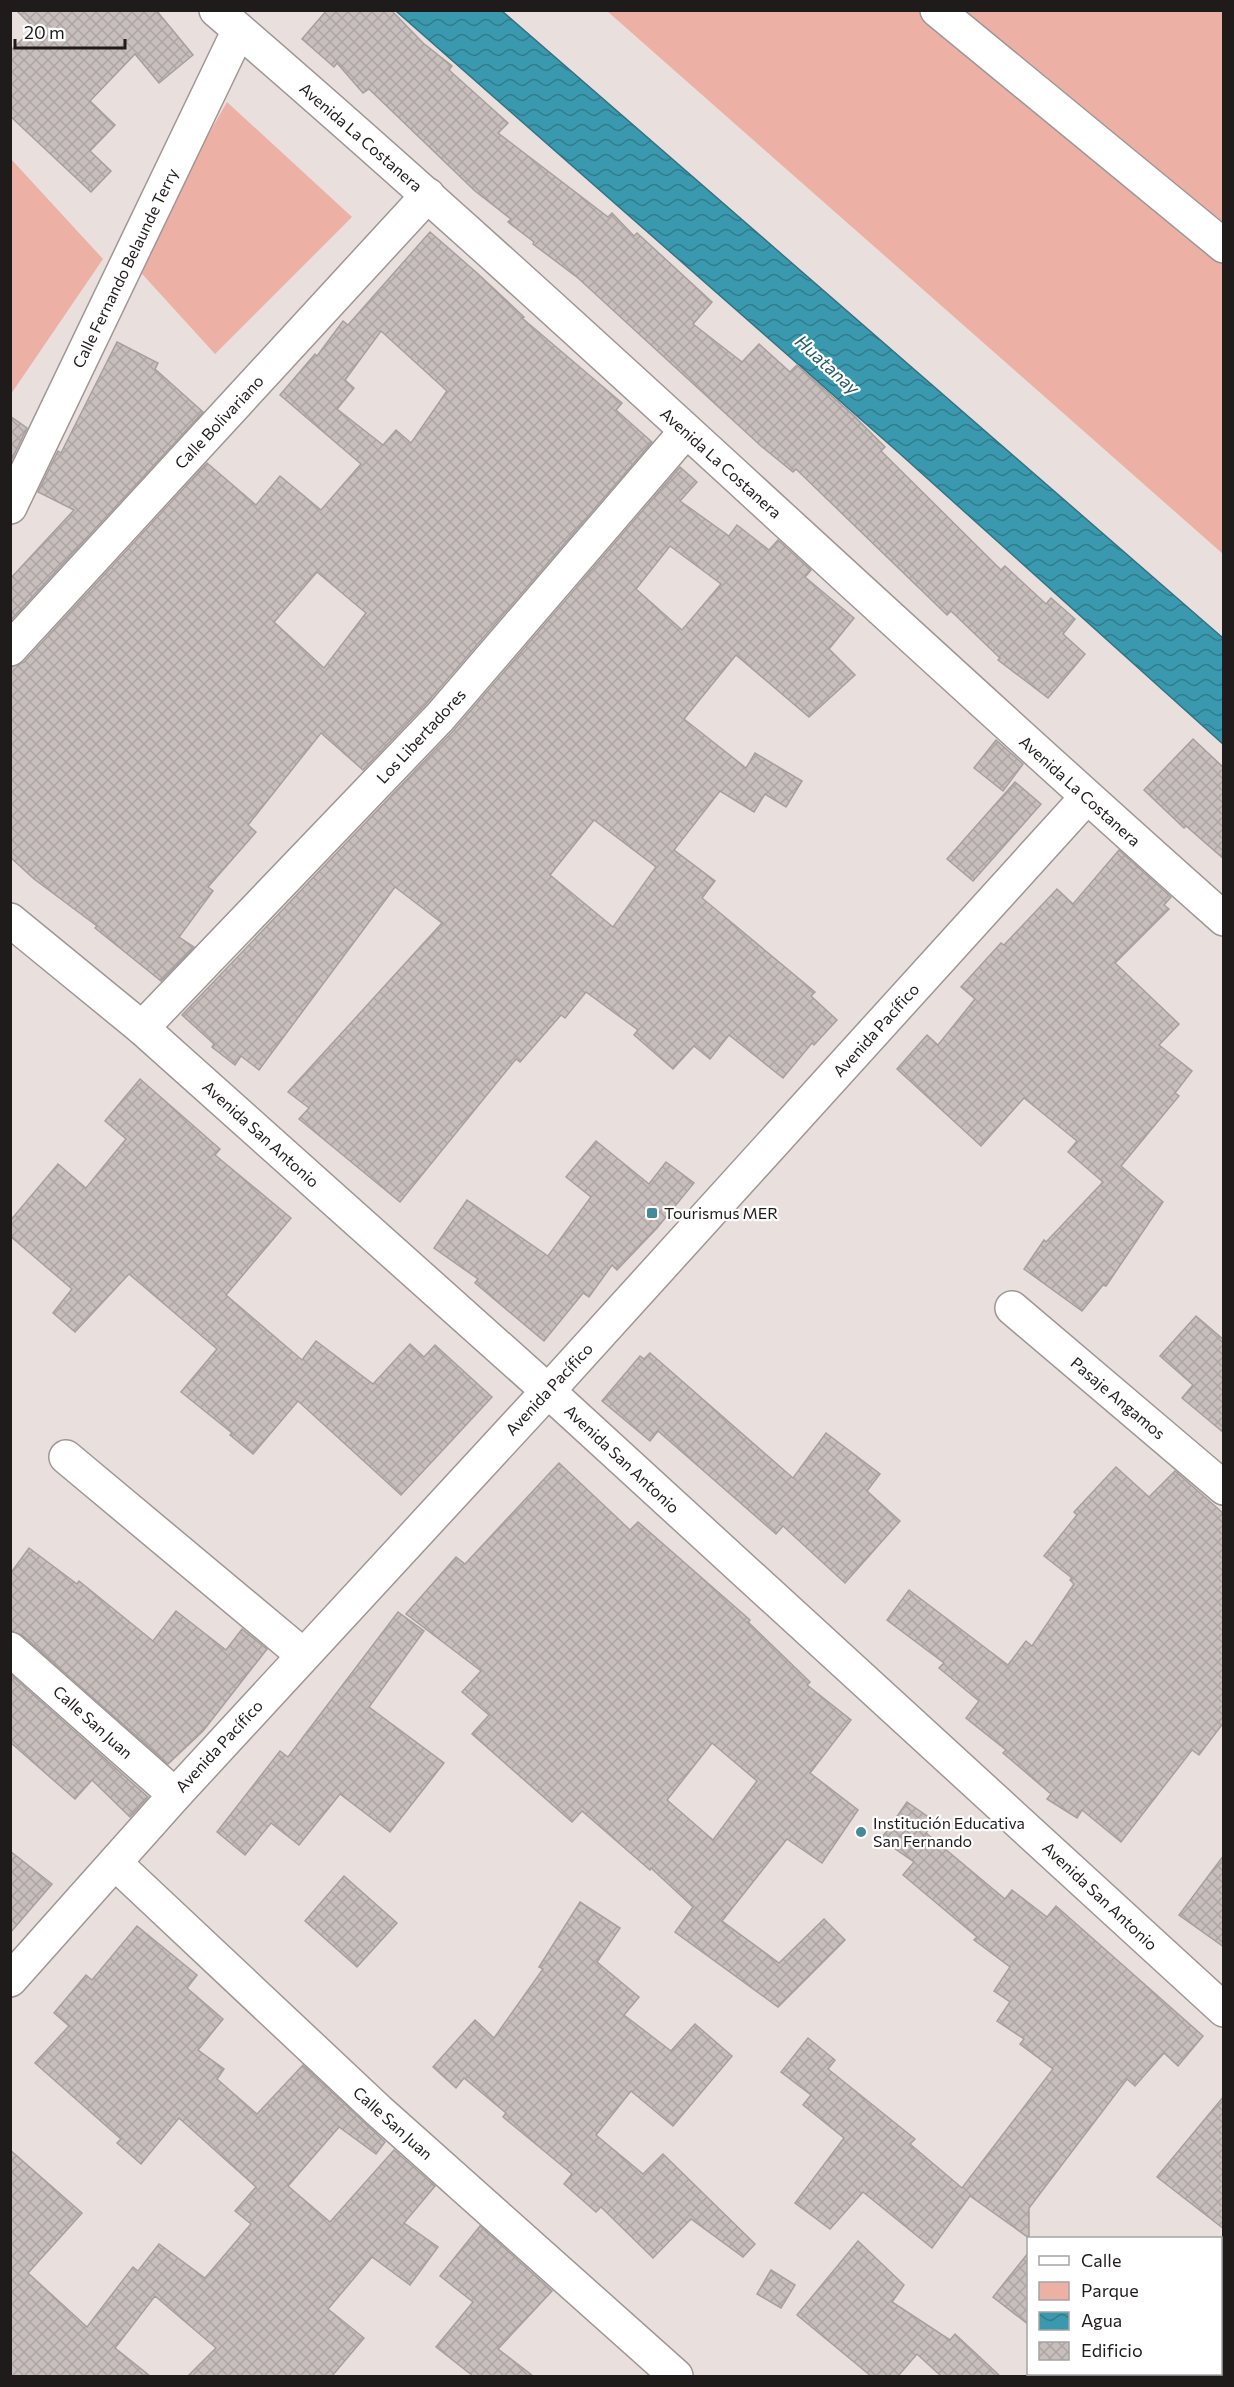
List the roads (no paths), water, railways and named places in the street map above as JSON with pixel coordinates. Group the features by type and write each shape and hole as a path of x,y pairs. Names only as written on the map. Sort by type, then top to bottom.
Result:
{"street":[{"path":"937,10 1224,246"},
{"name":"Avenida La Costanera","path":"227,20 428,195 1086,798 1224,919"},
{"name":"Calle Fernando Belaunde Terry","path":"10,507 227,20"},
{"name":"Calle Bolivariano","path":"10,649 428,195"},
{"name":"Los Libertadores","path":"142,1028 440,717 686,431"},
{"name":"Avenida Pacífico","path":"10,1980 175,1795 548,1391 1086,798"},
{"name":"Avenida San Antonio","path":"10,920 142,1028 548,1391 1224,2010"},
{"name":"Pasaje Angamos","path":"1012,1308 1224,1488"},
{"path":"66,1457 303,1655"},
{"name":"Calle San Juan","path":"10,1649 175,1795"},
{"name":"Calle San Juan","path":"115,1863 379,2111 676,2376"}],"water":[{"name":"Huatanay","path":"396,11 502,11 1223,638 1223,744 898,452"}],"place":[{"name":"Tourismus MER","path":"652,1213"},
{"name":"Institución Educativa San Fernando","path":"861,1832"}]}
